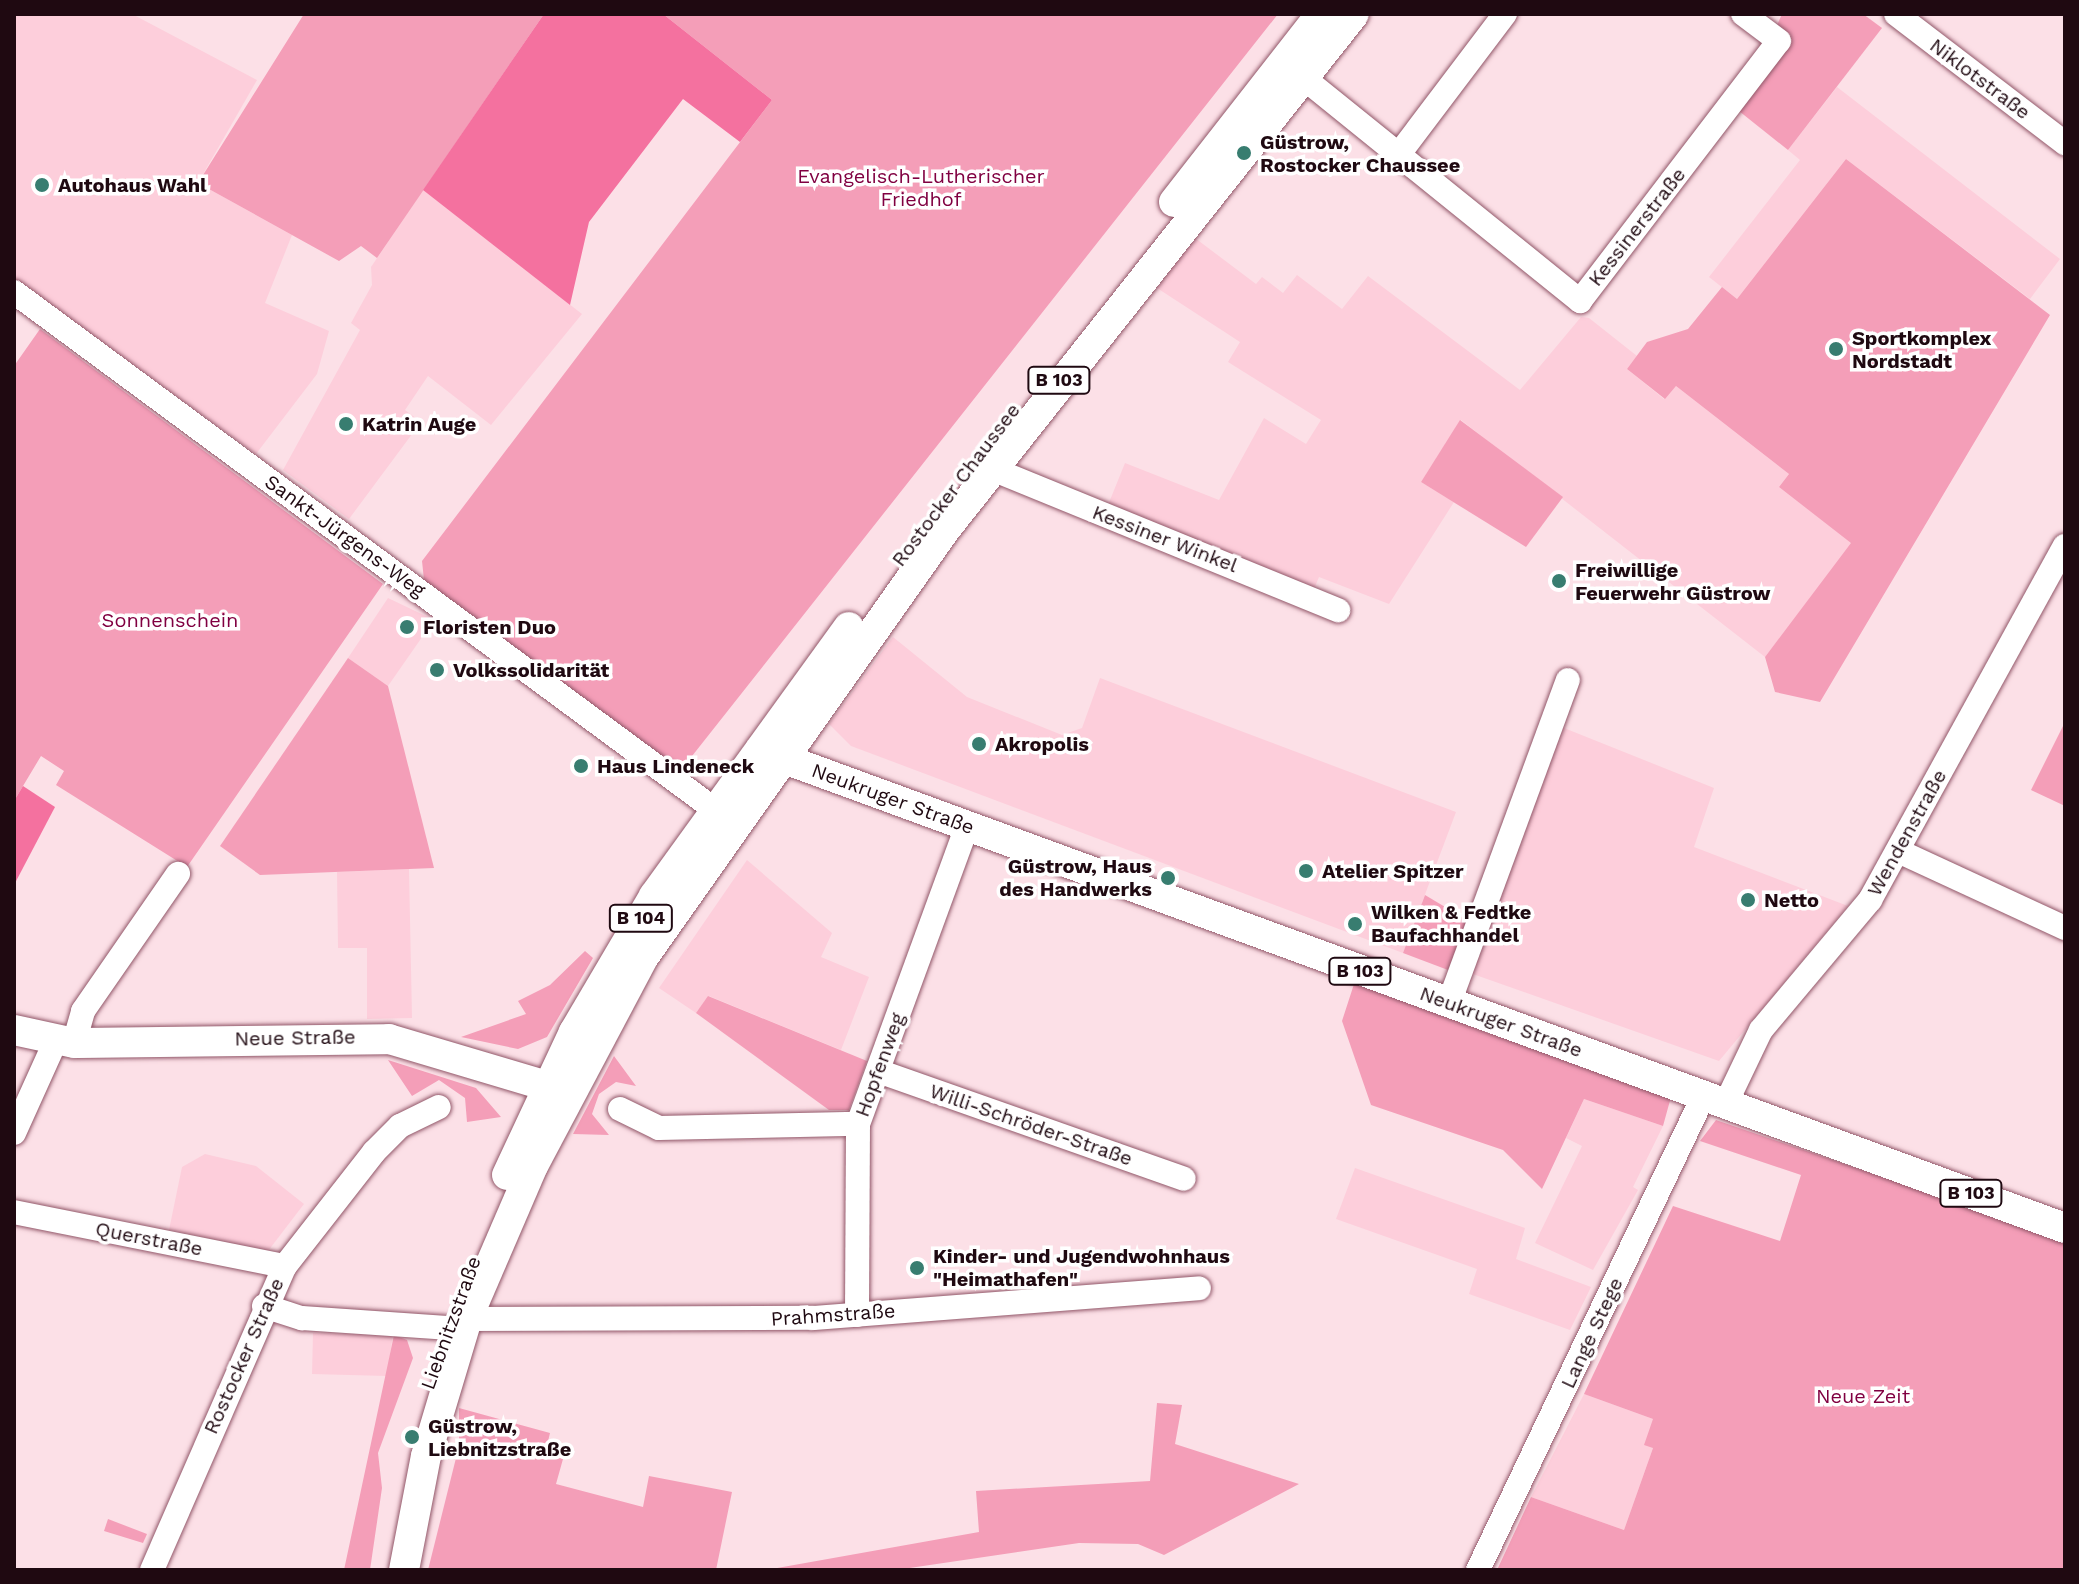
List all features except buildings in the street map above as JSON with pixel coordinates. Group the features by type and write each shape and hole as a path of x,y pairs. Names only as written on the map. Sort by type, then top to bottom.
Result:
{"main road":[{"name":"Rostocker Chaussee","path":"714,809 767,753 992,469 1291,67 1321,14"},
{"name":"Rostocker Chaussee","path":"767,753 1291,67 1354,14"},
{"name":"Neukruger Straße","path":"767,753 2065,1228"},
{"name":"B 104","path":"558,1089 643,958 767,753"},
{"name":"B 104","path":"558,1089 609,969 714,809"},
{"name":"Neue Straße","path":"14,1030 65,1042 389,1039 558,1089"},
{"name":"Liebnitzstraße","path":"387,1570 412,1437 457,1323 558,1089"},
{"name":"Liebnitzstraße","path":"404,1570 457,1323"}],"street":[{"path":"1399,154 1505,14"},
{"name":"Kessinerstraße","path":"1291,67 1580,301 1779,41 1743,14"},
{"name":"Niklotstraße","path":"1896,14 2065,143"},
{"name":"Sankt-Jürgens-Weg","path":"14,292 714,809"},
{"name":"Kessiner Winkel","path":"992,469 1338,610"},
{"name":"Wendenstraße","path":"1715,1099 1761,1030 1860,912 1898,851 2065,546"},
{"path":"1449,1003 1568,680"},
{"name":"Hopfenweg","path":"857,1315 858,1124 967,826"},
{"path":"1898,851 2065,928"},
{"path":"14,1133 83,1011 178,874"},
{"name":"Willi-Schröder-Straße","path":"878,1071 1184,1179"},
{"name":"Lange Stege","path":"1478,1570 1715,1099"},
{"name":"Rostocker Straße","path":"152,1570 264,1306 285,1266 400,1126 439,1107"},
{"path":"620,1109 659,1128 858,1124"},
{"name":"Querstraße","path":"14,1212 285,1266"},
{"name":"Prahmstraße","path":"264,1306 302,1318 457,1323 857,1315 1199,1288"}],"shaded area":[{"path":"14,14 132,14 257,80 198,183 292,235 265,303 329,331 317,374 256,454 14,278"},
{"path":"544,14 663,14 772,100 740,142 683,99 589,222 570,305 423,190"},
{"path":"1837,87 2060,259 2030,299 1846,159 1737,299 1709,277 1800,160 1788,150"},
{"path":"423,190 582,314 491,425 428,376 405,410 421,422 349,519 283,470 360,330 351,323 372,285 371,267"},
{"path":"1195,238 1256,284 1262,277 1283,293 1297,275 1342,309 1368,276 1520,390 1581,317 1589,318 1637,356 1627,369 1664,399 1676,386 1789,474 1779,487 1852,543 1765,657 1461,420 1421,482 1454,502 1389,604 1319,577 1314,589 1106,510 1125,463 1219,500 1264,418 1306,444 1321,420 1228,362 1240,342 1157,288"},
{"path":"388,598 434,620 388,686 348,658"},
{"path":"893,637 967,697 1062,735 1082,728 1100,678 1456,812 1403,953 851,746 829,724"},
{"path":"1559,726 1714,788 1694,847 1848,906 1719,1061 1470,973"},
{"path":"23,786 55,807 14,885 14,801"},
{"path":"747,860 832,933 821,957 869,977 841,1050 709,996 696,1013 659,988"},
{"path":"409,869 412,1018 367,1019 367,948 338,948 337,872"},
{"path":"1584,1099 1663,1126 1633,1187 1638,1190 1593,1270 1535,1243 1582,1146 1566,1138"},
{"path":"205,1154 256,1166 304,1204 268,1251 169,1230 182,1167"},
{"path":"1355,1168 1525,1228 1516,1259 1591,1287 1570,1330 1469,1294 1477,1269 1336,1219"},
{"path":"313,1333 393,1335 387,1376 312,1374"},
{"path":"1584,1394 1653,1419 1653,1448 1624,1530 1531,1497"}],"green space":[{"path":"304,14 544,14 377,258 361,246 339,261 198,183"},
{"name":"Evangelisch-Lutherischer Friedhof","path":"663,14 1278,14 681,770 424,580 422,561 772,100"},
{"path":"1782,14 1863,14 1882,28 1788,150 1739,111"},
{"name":"Sportkomplex Nordstadt","path":"1846,159 2050,315 1820,702 1775,692 1765,657 1851,543 1779,487 1789,474 1676,386 1665,399 1627,369 1647,342 1688,329 1722,287 1737,299"},
{"name":"Sonnenschein","path":"40,329 383,584 187,867 56,785 64,771 41,756 14,801 14,366"},
{"path":"1460,420 1563,497 1526,547 1421,482"},
{"path":"348,658 388,686 434,868 260,875 220,846"},
{"path":"2065,722 2065,806 2031,790"},
{"path":"1425,895 1467,920 1448,970 1403,953"},
{"path":"585,951 593,958 547,1037 518,1049 461,1037 526,1014 518,1001 550,985"},
{"path":"1363,982 1671,1097 1663,1126 1584,1099 1542,1189 1503,1150 1371,1105 1342,1021 1354,984"},
{"path":"708,996 867,1061 849,1110 829,1110 696,1013"},
{"path":"614,1056 636,1086 616,1082 599,1094 592,1114 609,1135 573,1134"},
{"path":"388,1060 476,1088 501,1117 467,1122 465,1098 439,1080 412,1096"},
{"name":"Neue Zeit","path":"1716,1120 2065,1240 2065,1570 1497,1570 1531,1497 1624,1530 1653,1448 1644,1445 1653,1419 1584,1394 1673,1206 1780,1241 1801,1175 1700,1141"},
{"path":"394,1335 407,1340 413,1358 378,1453 382,1488 370,1570 344,1570"},
{"path":"1157,1403 1182,1405 1175,1444 1299,1484 1164,1555 1138,1544 1079,1543 896,1570 766,1570 979,1532 976,1491 1150,1481"},
{"path":"459,1408 550,1433 545,1454 563,1459 556,1484 643,1507 649,1476 732,1492 716,1570 428,1570 459,1446"},
{"path":"108,1519 147,1534 143,1543 104,1531"}],"place":[{"name":"Güstrow, Rostocker Chaussee","path":"1244,153"},
{"name":"Autohaus Wahl","path":"42,185"},
{"name":"Sportkomplex Nordstadt","path":"1836,349"},
{"name":"Katrin Auge","path":"346,424"},
{"name":"Freiwillige Feuerwehr Güstrow","path":"1559,581"},
{"name":"Floristen Duo","path":"407,627"},
{"name":"Volkssolidarität","path":"437,670"},
{"name":"Akropolis","path":"979,744"},
{"name":"Haus Lindeneck","path":"581,766"},
{"name":"Atelier Spitzer","path":"1306,871"},
{"name":"Güstrow, Haus des Handwerks","path":"1168,878"},
{"name":"Netto","path":"1748,900"},
{"name":"Wilken & Fedtke Baufachhandel","path":"1355,924"},
{"name":"Kinder- und Jugendwohnhaus \"Heimathafen\"","path":"917,1268"},
{"name":"Güstrow, Liebnitzstraße","path":"412,1437"}]}
